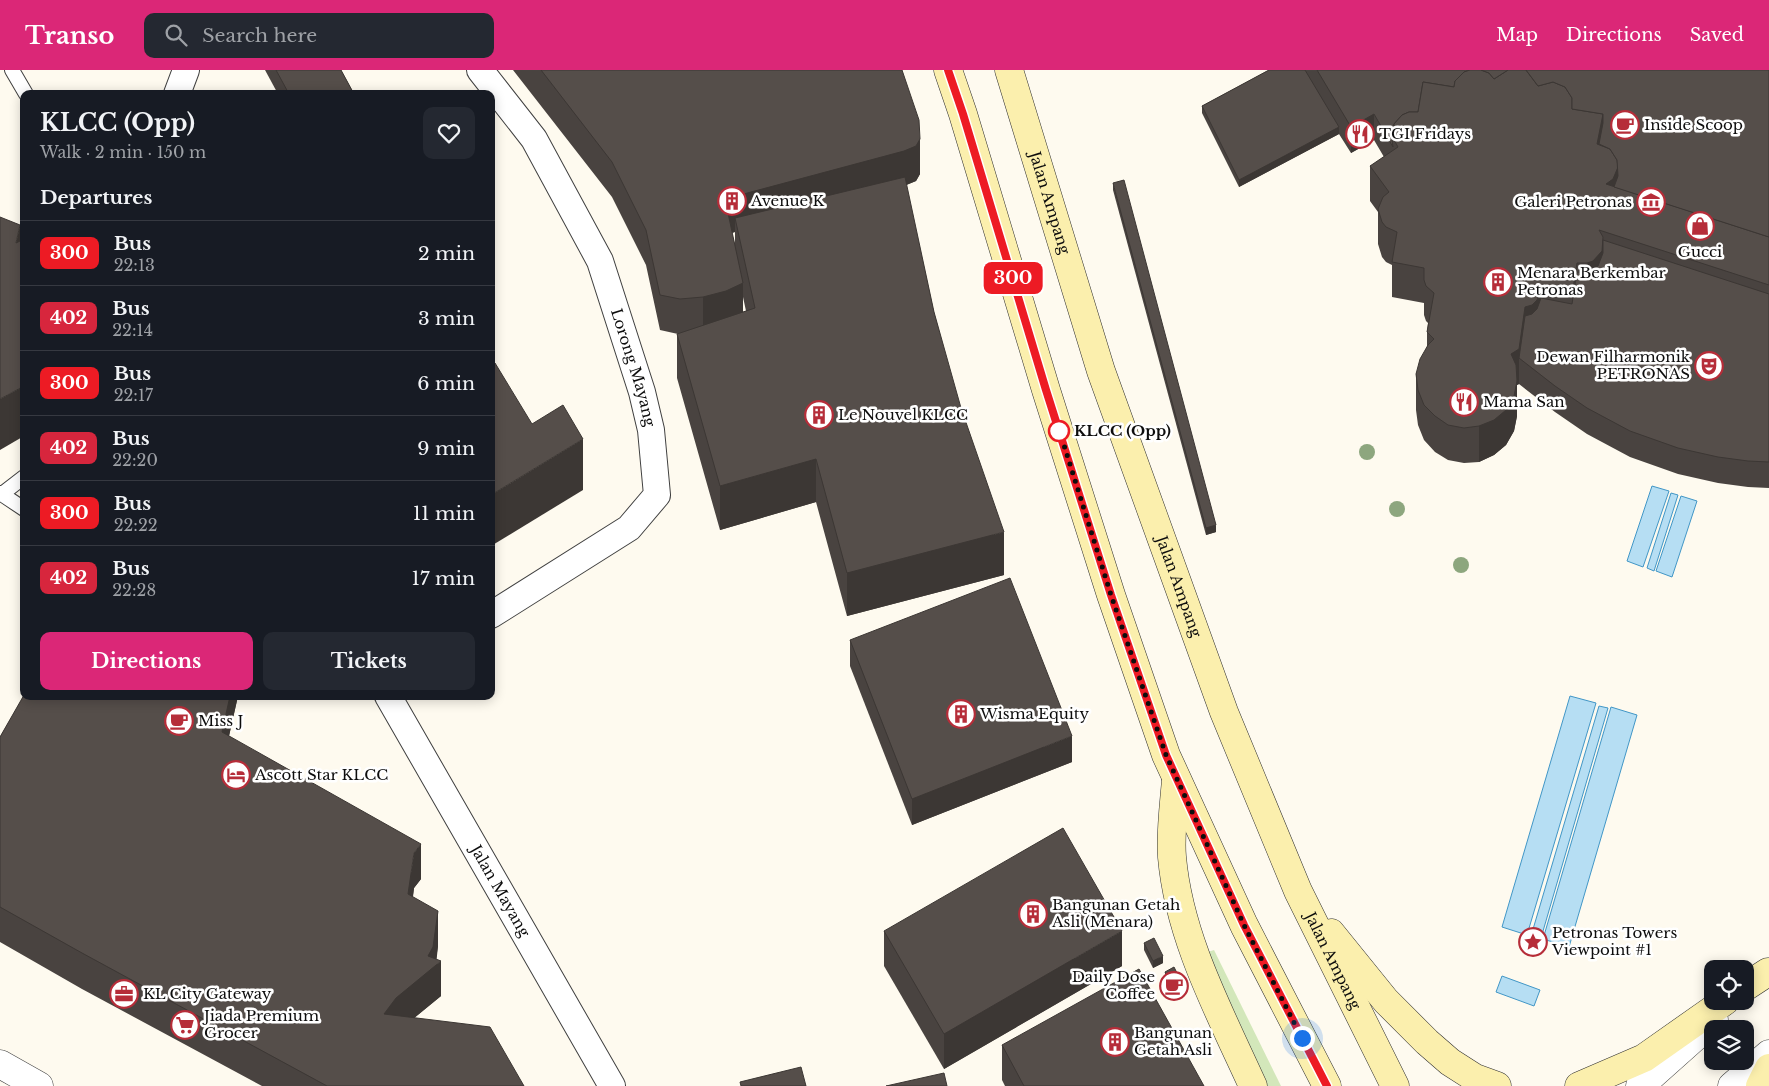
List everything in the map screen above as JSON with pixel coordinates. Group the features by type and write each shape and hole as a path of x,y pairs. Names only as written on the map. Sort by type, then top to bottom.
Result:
{"main road":[{"path":"948,70 1111,595 1166,755 1244,925 1327,1086"},
{"name":"Jalan Ampang","path":"1009,70 1101,371 1224,712 1298,891 1395,1086"},
{"path":"1176,777 1172,855 1178,899 1200,968 1253,1086"},
{"path":"1298,891 1386,1001 1410,1026 1450,1062 1475,1078 1497,1086"},
{"path":"1754,981 1768,971"},
{"path":"1579,1086 1644,1058 1712,1010"},
{"path":"1760,1086 1769,1068"}],"street":[{"path":"178,90 186,70"},
{"name":"Lorong Mayang","path":"480,70 534,139 600,261 642,392 649,421 657,495 629,528 495,612"},
{"name":"Jalan Mayang","path":"390,700 612,1086"},
{"path":"1754,984 1768,971"},
{"path":"1640,1086 1725,1010"},
{"path":"1732,1086 1769,1054"},
{"path":"0,1064 39,1086"}],"lane":[{"path":"12,70 24,90"},
{"path":"20,480 1,493 20,507"}],"green space":[{"path":"1214,950 1281,1086 1264,1086 1205,953"}],"water":[{"path":"1652,486 1669,491 1643,567 1627,561"},
{"path":"1671,493 1678,495 1654,571 1647,568"},
{"path":"1681,496 1697,501 1672,577 1656,571"},
{"path":"1570,696 1596,703 1527,935 1502,927"},
{"path":"1599,706 1608,708 1541,938 1531,936"},
{"path":"1611,707 1637,715 1569,947 1543,939"},
{"path":"1502,976 1540,990 1534,1006 1496,992"}],"building":[{"path":"276,70 341,70 352,90 287,90"},
{"name":"Avenue K","path":"541,70 902,70 919,120 920,139 916,146 904,151 725,199 743,283 726,291 703,297 680,299 660,295 646,230 612,162"},
{"path":"1269,70 1305,70 1339,127 1239,180 1202,106"},
{"path":"1317,70 1470,70 1464,72 1455,81 1454,87 1423,82 1418,112 1409,112 1402,115 1394,124 1393,147 1374,114 1351,127"},
{"name":"Menara Berkembar Petronas","path":"1481,70 1489,73 1494,79 1508,70 1526,70 1538,86 1553,82 1565,87 1572,98 1572,109 1603,114 1597,144 1610,149 1617,160 1618,167 1613,179 1606,184 1769,237 1769,285 1599,230 1603,237 1602,251 1593,261 1577,263 1572,295 1541,289 1537,300 1532,305 1525,307 1519,349 1511,354 1516,365 1517,381 1514,396 1506,410 1494,420 1479,426 1464,428 1448,425 1435,416 1424,405 1418,390 1416,374 1420,359 1434,339 1427,332 1434,293 1426,286 1424,268 1392,262 1397,232 1386,227 1382,222 1378,209 1383,197 1389,192 1370,166 1398,147 1393,138 1394,124 1402,115 1409,112 1418,112 1423,82 1454,87 1455,81 1464,72"},
{"path":"1481,70 1508,70 1494,79 1489,73"},
{"path":"1526,70 1769,70 1769,237 1614,187 1618,176 1617,160 1610,149 1599,144 1603,114 1572,109 1572,98 1565,87 1553,82 1538,86"},
{"name":"Le Nouvel KLCC","path":"905,177 934,312 961,408 1004,532 847,573 816,459 720,486 677,334 755,308 735,218"},
{"path":"1124,180 1216,525 1206,528 1113,183"},
{"path":"0,217 20,225 16,243 20,241 20,388 0,399"},
{"path":"1603,240 1769,294 1769,462 1718,457 1678,448 1630,431 1587,408 1519,358 1525,316 1532,314 1537,309 1541,298 1572,304 1577,272 1587,273 1598,266 1603,253"},
{"path":"495,363 532,424 563,405 583,439 495,493"},
{"name":"Wisma Equity","path":"1010,578 1072,736 912,799 850,640"},
{"path":"21,700 229,700 222,732 421,844 414,853 408,894 438,911 433,947 428,956 441,961 396,998 384,1014 490,1027 524,1086 327,1086 0,907 0,737"},
{"name":"Bangunan Getah Asli (Menara)","path":"1063,828 1122,931 944,1034 884,931"},
{"path":"1154,938 1163,956 1153,961 1144,943"},
{"path":"1174,967 1183,985 1173,990 1165,972"},
{"path":"1139,969 1204,1086 1024,1086 1002,1045"},
{"path":"801,1067 806,1086 741,1086 740,1082"},
{"path":"944,1073 947,1086 886,1086"}],"bus line":[{"name":"300","path":"948,70 1111,595 1166,755 1244,925 1327,1086"}],"place":[{"name":"Inside Scoop","path":"1625,125"},
{"name":"TGI Fridays","path":"1360,134"},
{"name":"Avenue K","path":"732,201"},
{"name":"Galeri Petronas","path":"1651,202"},
{"name":"Gucci","path":"1700,226"},
{"name":"Menara Berkembar Petronas","path":"1498,282"},
{"name":"Dewan Filharmonik PETRONAS","path":"1709,366"},
{"name":"Mama San","path":"1464,402"},
{"name":"Le Nouvel KLCC","path":"819,415"},
{"name":"KLCC (Opp)","path":"1059,431"},
{"name":"Wisma Equity","path":"961,714"},
{"name":"Miss J","path":"179,721"},
{"name":"Ascott Star KLCC","path":"236,775"},
{"name":"Bangunan Getah Asli (Menara)","path":"1033,914"},
{"name":"Petronas Towers Viewpoint #1","path":"1533,942"},
{"name":"Daily Dose Coffee","path":"1174,986"},
{"name":"KL City Gateway","path":"124,994"},
{"name":"Jiada Premium Grocer","path":"185,1025"},
{"name":"Bangunan Getah Asli","path":"1115,1042"}],"route":[{"path":"1059,431 1058,426 1111,595 1166,755 1244,925 1302,1038"}]}
